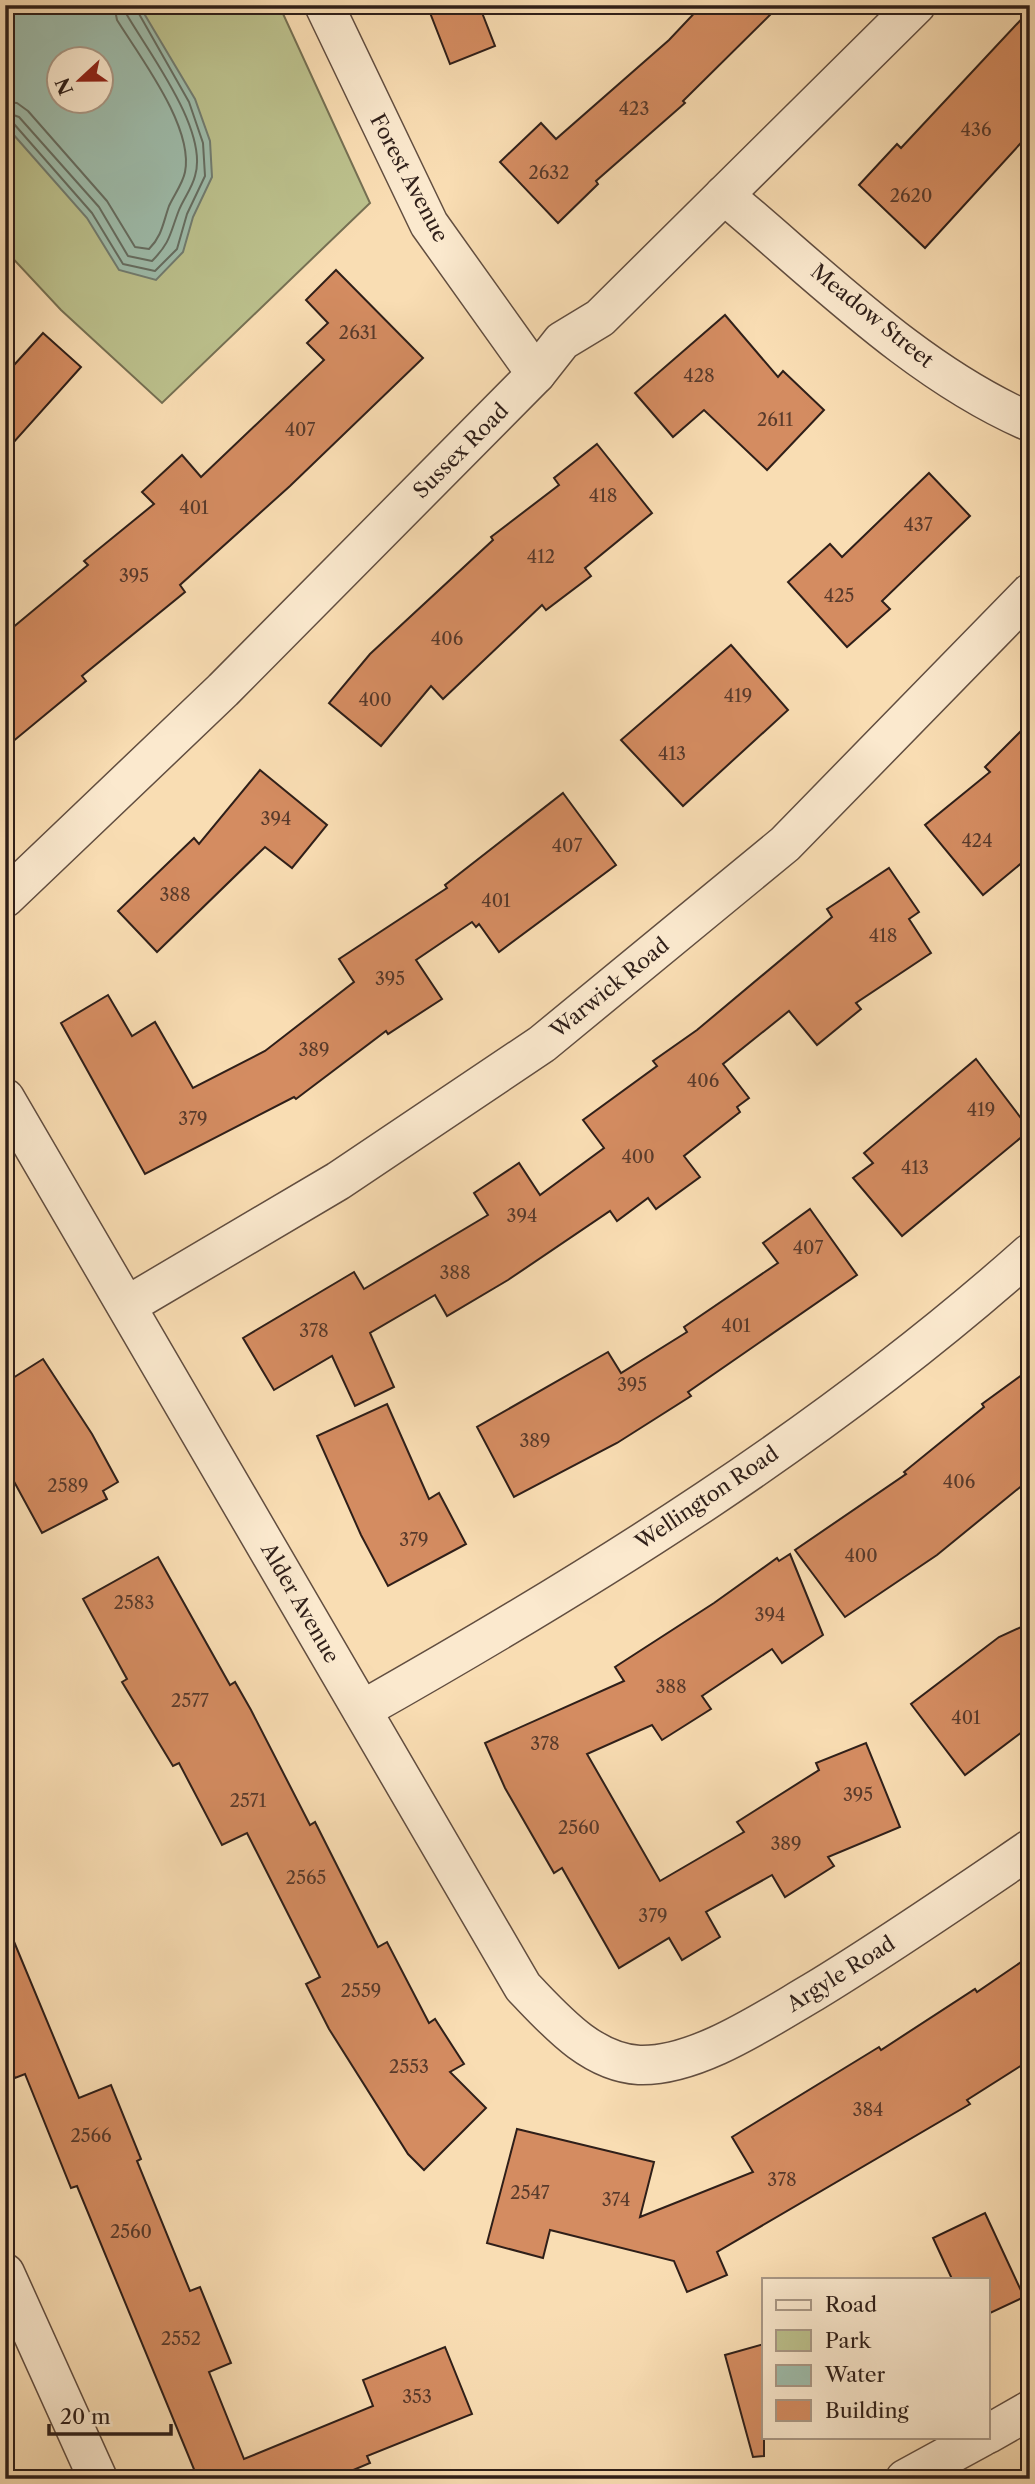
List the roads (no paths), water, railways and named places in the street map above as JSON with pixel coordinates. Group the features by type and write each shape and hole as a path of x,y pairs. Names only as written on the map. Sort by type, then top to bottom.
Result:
{"street":[{"name":"Forest Avenue","path":"324,5 429,224 536,374"},
{"name":"Sussex Road","path":"5,898 223,690 536,374 562,341 600,318 916,5"},
{"name":"Meadow Street","path":"724,195 914,354 1005,411 1030,422"},
{"name":"Warwick Road","path":"128,1305 338,1181 542,1044 785,844 1030,593"},
{"name":"Alder Avenue","path":"5,1098 128,1305 362,1710 388,1760 523,1987 570,2035 595,2051 637,2065"},
{"name":"Wellington Road","path":"362,1710 508,1628 676,1522 858,1393 988,1291 1030,1253"},
{"name":"Argyle Road","path":"637,2065 668,2062 739,2036 875,1954 1030,1849"},
{"path":"5,2273 98,2479"},
{"path":"990,2433 1030,2410"},
{"path":"905,2479 980,2438"}],"water":[{"path":"5,5 139,5 195,99 210,141 212,177 193,217 183,252 156,280 119,270 87,218 5,125"}]}
